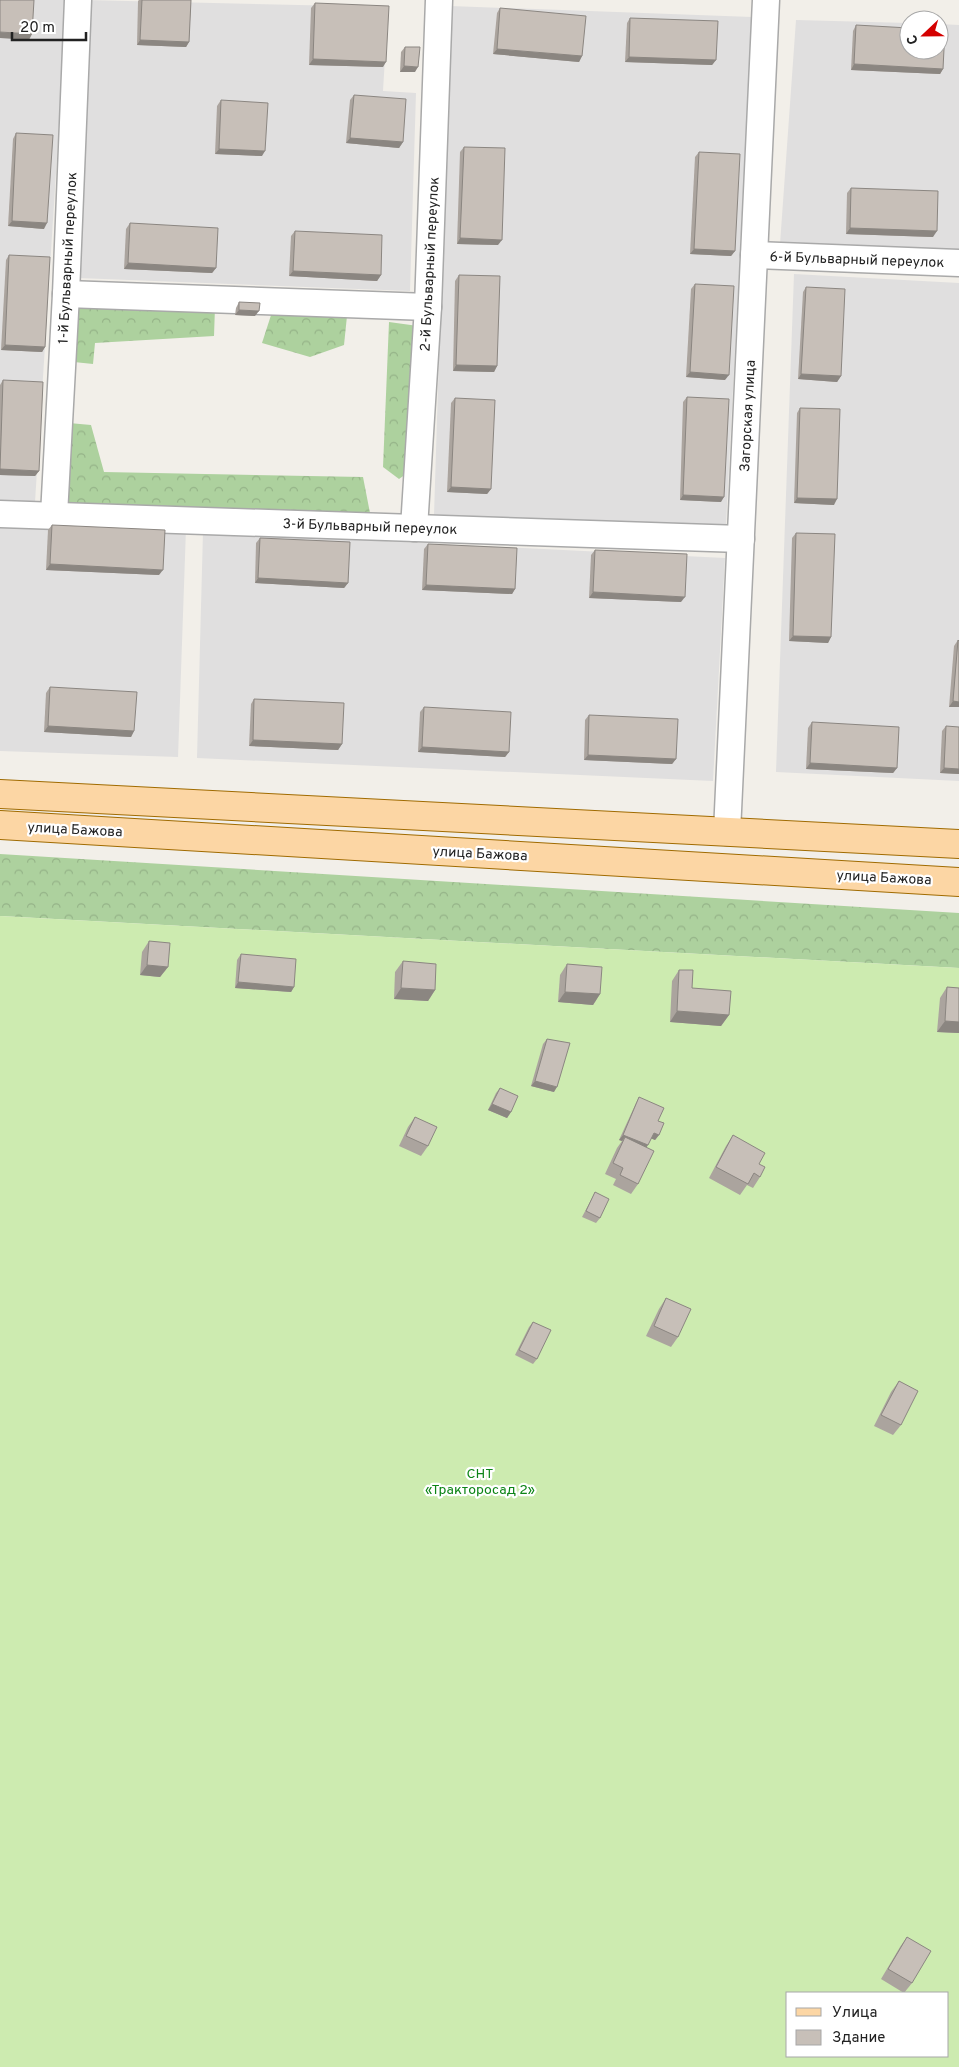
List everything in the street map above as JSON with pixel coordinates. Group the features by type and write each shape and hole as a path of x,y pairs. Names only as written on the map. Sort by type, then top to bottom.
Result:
{"main road":[{"path":"0,794 959,844"},
{"name":"улица Бажова","path":"0,825 959,882"}],"street":[{"name":"1-й Бульварный переулок","path":"54,515 66,294 78,0"},
{"name":"2-й Бульварный переулок","path":"414,528 428,307 440,0"},
{"name":"Загорская улица","path":"728,832 766,0"},
{"name":"6-й Бульварный переулок","path":"754,255 959,263"},
{"path":"66,294 428,307"},
{"name":"3-й Бульварный переулок","path":"0,514 741,539"}],"shaded area":[{"path":"0,0 67,0 35,502 0,501"},
{"path":"85,0 388,7 383,91 416,93 410,291 78,278"},
{"path":"450,6 752,17 726,525 434,515"},
{"path":"796,20 899,23 899,60 949,60 949,24 959,25 959,250 780,244"},
{"path":"794,274 959,283 959,781 776,772"},
{"path":"0,523 186,528 178,757 0,751"},
{"path":"203,532 725,558 713,781 197,758"}],"green space":[{"path":"77,303 215,307 214,336 95,343 93,364 74,362"},
{"path":"273,309 347,316 344,345 310,357 262,343"},
{"path":"389,322 418,326 413,469 399,479 383,467"},
{"path":"69,423 91,425 104,472 363,477 370,513 68,506"},
{"path":"0,854 959,913 959,968 0,916"},
{"name":"СНТ «Тракторосад 2»","path":"0,916 959,968 959,2067 0,2067"}],"building":[{"path":"0,0 34,0 32,34 0,32"},
{"path":"142,0 191,0 189,42 140,40"},
{"path":"315,3 389,6 386,62 313,59"},
{"path":"500,8 586,16 582,56 497,49"},
{"path":"630,18 718,21 716,60 629,57"},
{"path":"856,25 899,27 899,60 943,60 943,69 854,64"},
{"path":"405,47 420,47 418,67 404,66"},
{"path":"354,95 406,99 403,142 350,138"},
{"path":"221,100 268,103 265,151 219,149"},
{"path":"16,133 53,135 47,223 12,221"},
{"path":"464,147 505,148 502,240 460,238"},
{"path":"699,152 740,154 735,251 694,249"},
{"path":"851,188 938,191 937,231 850,228"},
{"path":"130,223 218,228 216,268 128,263"},
{"path":"295,231 382,235 381,275 293,271"},
{"path":"9,255 50,257 45,347 5,345"},
{"path":"459,275 500,276 497,366 456,365"},
{"path":"695,284 734,286 729,375 690,372"},
{"path":"806,287 845,289 841,376 801,374"},
{"path":"239,302 260,303 259,311 239,310"},
{"path":"3,380 43,382 39,471 0,469"},
{"path":"687,397 729,399 724,497 683,495"},
{"path":"455,398 495,400 491,489 451,487"},
{"path":"800,408 840,409 837,499 797,498"},
{"path":"52,525 165,530 163,570 50,564"},
{"path":"796,533 835,534 831,637 793,636"},
{"path":"260,538 350,542 348,583 258,578"},
{"path":"428,544 517,548 515,589 426,585"},
{"path":"595,550 687,554 685,597 593,592"},
{"path":"959,641 959,702 953,701"},
{"path":"50,687 137,692 134,731 48,726"},
{"path":"254,699 344,703 342,744 253,740"},
{"path":"424,707 511,712 509,752 422,747"},
{"path":"589,715 678,719 676,759 588,755"},
{"path":"812,722 899,727 897,768 810,763"},
{"path":"946,726 959,727 959,769 944,768"},
{"path":"149,941 170,943 168,967 147,965"},
{"path":"241,954 296,959 294,987 238,982"},
{"path":"403,961 436,964 435,990 401,988"},
{"path":"567,964 602,967 600,994 565,992"},
{"path":"679,970 693,970 692,988 731,991 729,1015 677,1011"},
{"path":"947,987 959,988 959,1022 945,1021"},
{"path":"547,1039 570,1043 557,1087 535,1081"},
{"path":"500,1088 518,1096 511,1112 492,1104"},
{"path":"639,1097 664,1108 658,1121 664,1123 659,1135 654,1133 648,1145 623,1135"},
{"path":"415,1117 437,1127 428,1146 406,1136"},
{"path":"733,1135 765,1153 759,1164 765,1167 760,1177 754,1173 748,1184 716,1167"},
{"path":"625,1137 654,1151 638,1184 620,1175 623,1168 613,1163"},
{"path":"595,1192 609,1199 600,1218 586,1211"},
{"path":"666,1298 691,1309 678,1337 654,1326"},
{"path":"533,1322 551,1330 537,1359 519,1350"},
{"path":"899,1381 918,1391 901,1425 881,1415"},
{"path":"907,1937 931,1951 912,1983 888,1969"}]}
